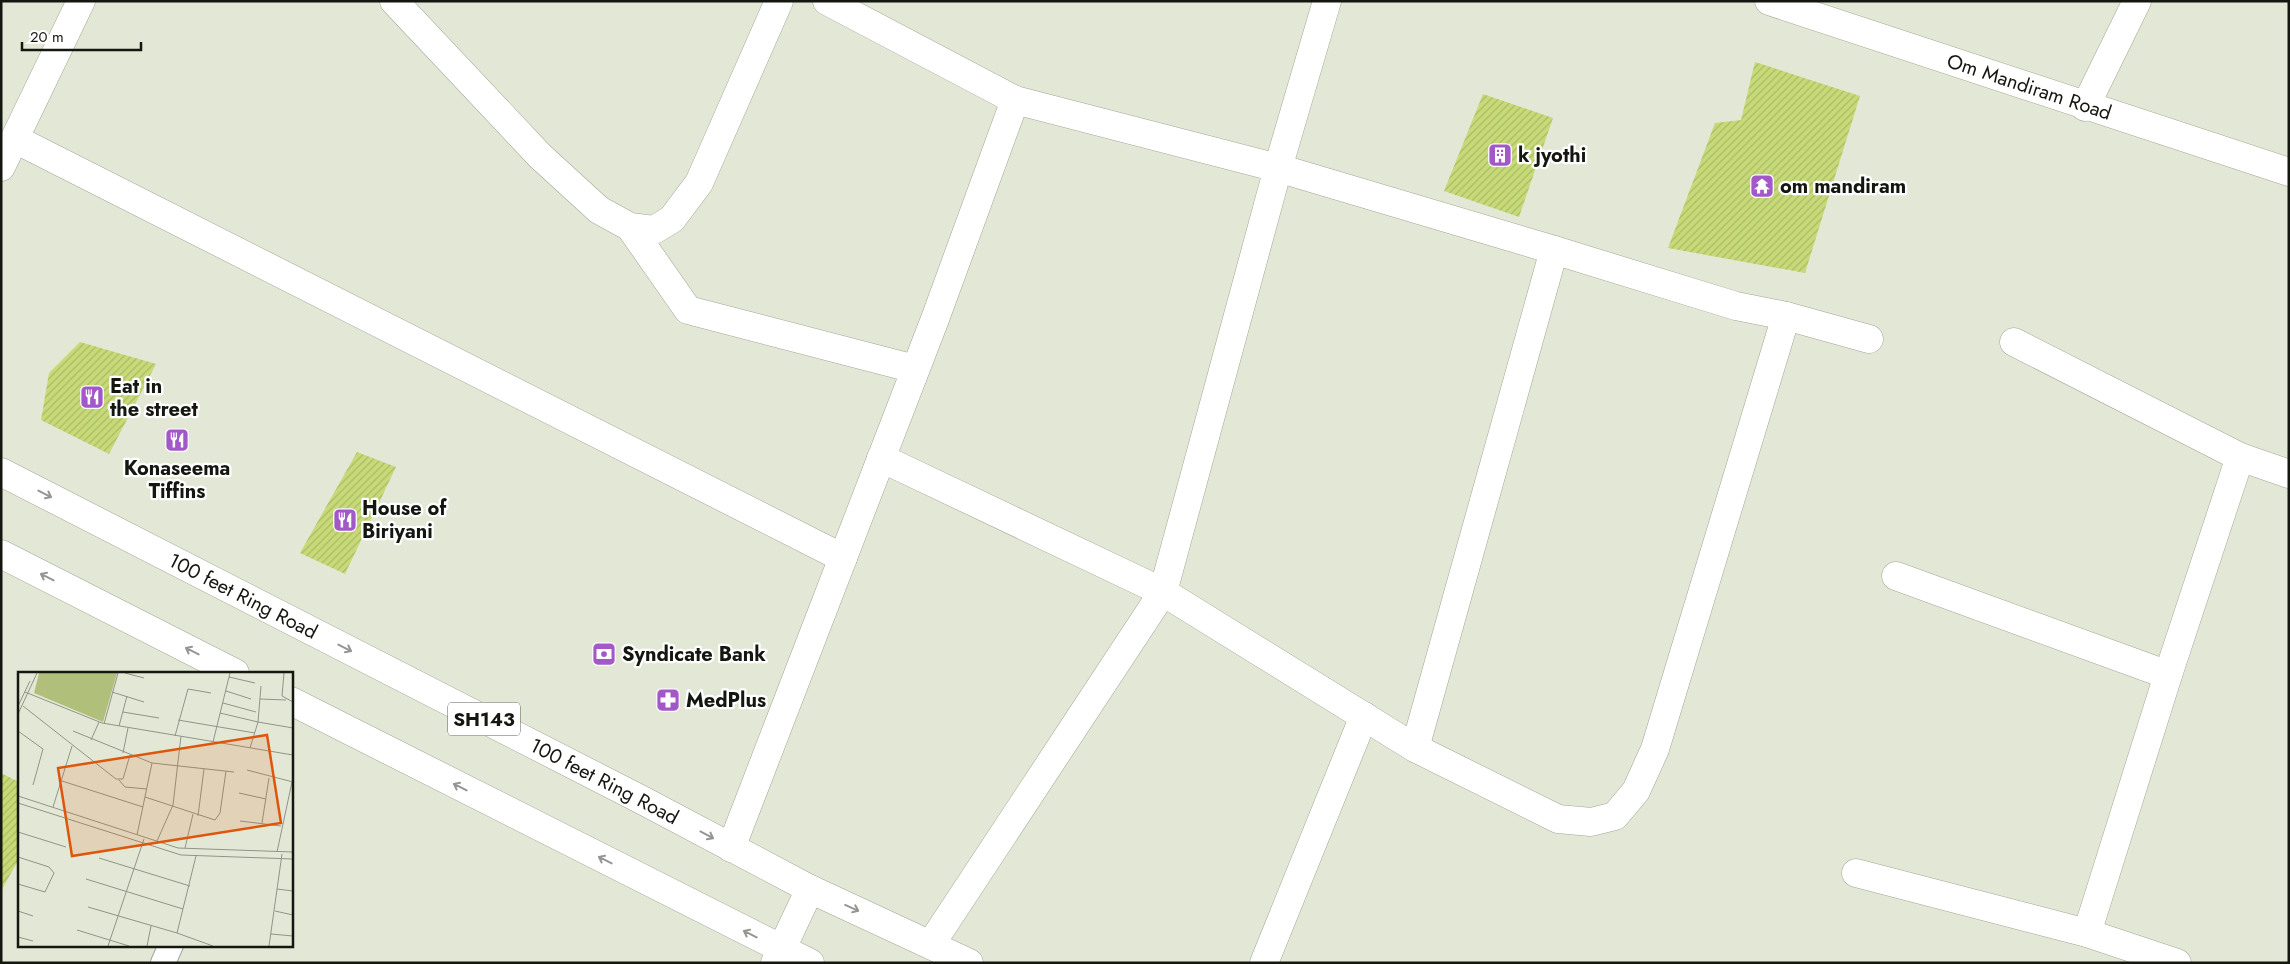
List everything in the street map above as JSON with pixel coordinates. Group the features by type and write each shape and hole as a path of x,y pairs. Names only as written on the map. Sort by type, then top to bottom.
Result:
{"street":[{"path":"1,167 81,1"},
{"path":"394,1 540,156 599,210 630,227 654,230 672,219 699,183 779,1"},
{"path":"827,1 1015,100 1278,168 1736,306 1786,316 1869,339"},
{"path":"931,944 1163,592 1278,168 1326,1"},
{"name":"Om Mandiram Road","path":"1769,1 2289,172"},
{"path":"2085,106 2137,1"},
{"path":"731,848 915,370 1015,100"},
{"path":"14,139 843,558"},
{"path":"630,227 688,310 915,370"},
{"path":"1415,748 1554,250"},
{"path":"881,458 1163,592 1415,748 1558,819 1591,822 1615,816 1636,791 1655,749 1786,316"},
{"path":"2014,342 2240,457 2289,474"},
{"path":"2087,933 2168,675 2240,457"},
{"name":"100 feet Ring Road","path":"1,472 810,889 969,963"},
{"path":"1,554 233,672"},
{"path":"1896,576 2168,675"},
{"path":"292,702 778,956 810,963"},
{"path":"1264,963 1364,716"},
{"path":"1856,873 2087,933 2177,963"},
{"path":"778,956 810,889"}],"lane":[{"path":"163,963 171,946"}],"building":[{"name":"om mandiram","path":"1755,62 1860,96 1805,273 1668,248 1715,123 1741,120"},
{"name":"k jyothi","path":"1483,94 1553,118 1519,217 1444,191"},
{"name":"Eat in the street","path":"80,342 156,364 109,454 41,420 49,373"},
{"name":"House of Biriyani","path":"357,452 396,467 345,574 300,553"},
{"path":"1,773 18,782 18,861 1,891"}],"place":[{"name":"k jyothi","path":"1500,155"},
{"name":"om mandiram","path":"1762,186"},
{"name":"Eat in the street","path":"92,397"},
{"name":"Konaseema Tiffins","path":"177,440"},
{"name":"House of Biriyani","path":"345,520"},
{"name":"Syndicate Bank","path":"604,654"},
{"name":"MedPlus","path":"668,700"}]}
